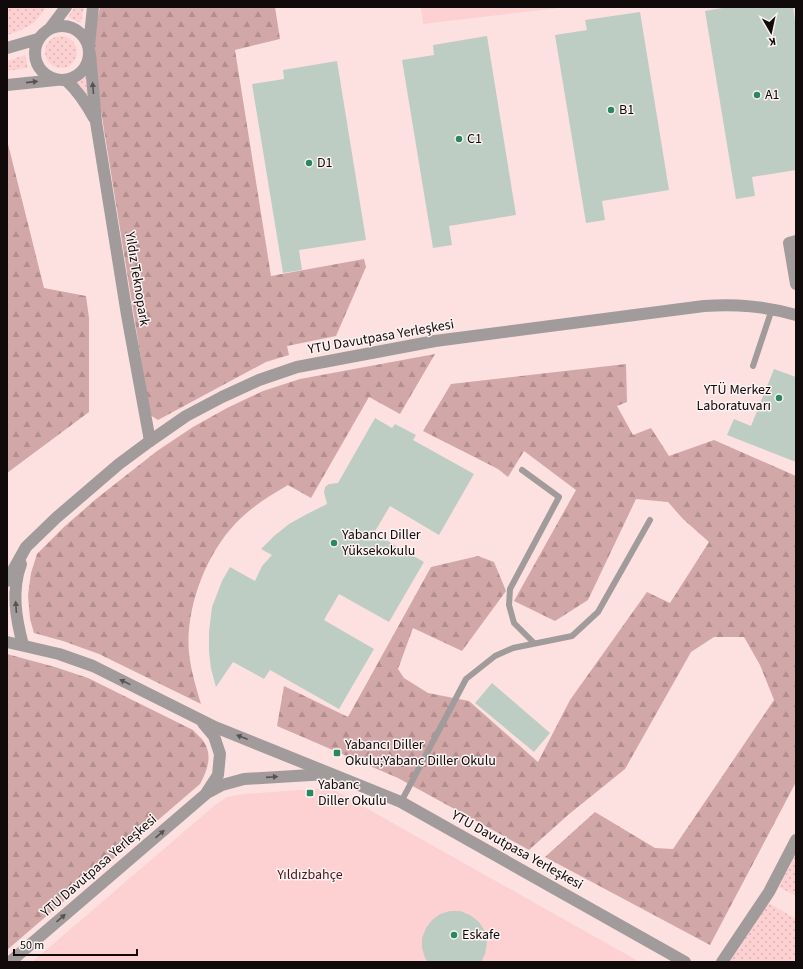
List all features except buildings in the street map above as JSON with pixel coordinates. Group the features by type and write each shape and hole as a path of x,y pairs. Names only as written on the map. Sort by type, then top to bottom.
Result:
{"street":[{"path":"51,27 66,7"},
{"name":"Yıldız Teknopark","path":"93,7 89,49 96,122 126,308 150,441"},
{"path":"7,85 61,80 75,77 82,71 88,63 89,49 84,36 78,30 69,26 60,25 51,27 43,32 35,47 34,56 37,64 45,74 61,80"},
{"path":"7,48 38,39"},
{"name":"Yıldız Teknopark","path":"61,80 76,89 96,122"},
{"path":"793,242 796,284"},
{"name":"YTU Davutpasa Yerleşkesi","path":"7,581 26,547 88,489 150,441 186,416 222,397 259,380 297,366 435,341 704,306 755,306 796,315"},
{"name":"YTU Davutpasa Yerleşkesi","path":"24,645 17,621 15,595 18,570 26,547"},
{"name":"YTU Davutpasa Yerleşkesi","path":"7,642 59,654 94,666 232,734 401,802 685,962"},
{"name":"YTU Davutpasa Yerleşkesi","path":"199,718 214,736 220,754 218,775 207,793"},
{"name":"YTU Davutpasa Yerleşkesi","path":"10,962 207,793 222,784 244,779 330,773"},
{"path":"722,962 769,892 796,840"}],"lane":[{"path":"753,366 772,309"},
{"path":"522,470 559,497 510,589 509,605 514,623 534,643"},
{"path":"401,802 466,679 495,656 513,648 572,636 598,612 650,520"}],"shaded area":[{"path":"7,7 796,7 796,962 7,962"}],"green space":[{"path":"7,7 47,7 34,23 19,31 7,35"},
{"path":"75,7 84,7 81,23 68,17"},
{"path":"100,7 275,7 280,39 235,50 271,276 364,259 366,267 336,336 287,346 289,355 266,362 158,420 150,415 96,80 92,42"},
{"path":"568,7 423,24 421,8"},
{"path":"61,36 72,41 77,52 72,63 61,68 50,63 45,52 50,41"},
{"path":"25,55 28,68 7,71 7,61"},
{"path":"86,76 92,101 76,81"},
{"path":"7,140 44,288 86,296 89,318 89,412 7,473"},
{"path":"435,354 400,414 369,397 311,498 288,485 253,508 235,524 224,537 206,568 199,584 190,619 189,653 192,673 201,704 99,654 63,641 34,633 30,619 28,595 31,573 37,554 64,527 96,499 157,451 193,427 227,408 263,391 300,379"},
{"path":"626,364 627,402 617,406 633,435 651,428 669,456 714,440 796,476 796,782 710,945 545,857 595,812 655,848 673,849 774,700 760,665 744,637 714,637 691,652 625,769 568,815 529,850 398,778 277,726 284,686 348,717 431,567 478,556 494,562 506,591 462,651 413,628 398,669 404,678 428,693 469,701 538,762 570,700 647,592 670,603 709,542 683,519 668,502 636,499 588,600 555,621 514,601 576,490 524,451 508,477 498,469 423,431 451,384"},
{"path":"7,654 88,678 193,730 207,747 209,758 207,769 200,784 7,950"},
{"name":"Yıldızbahçe","path":"328,788 336,791 640,962 32,962 215,805 227,797 243,794"},
{"path":"796,854 796,896 779,887"},
{"path":"769,903 796,919 796,962 729,962"}],"place":[{"name":"A1","path":"757,95"},
{"name":"B1","path":"611,110"},
{"name":"C1","path":"459,139"},
{"name":"D1","path":"309,163"},
{"name":"YTÜ Merkez Laboratuvarı","path":"779,398"},
{"name":"Yabancı Diller Yüksekokulu","path":"334,543"},
{"name":"Yabancı Diller Okulu;Yabanc Diller Okulu","path":"337,753"},
{"name":"Yabanc Diller Okulu","path":"310,793"},
{"name":"Eskafe","path":"454,935"}]}
